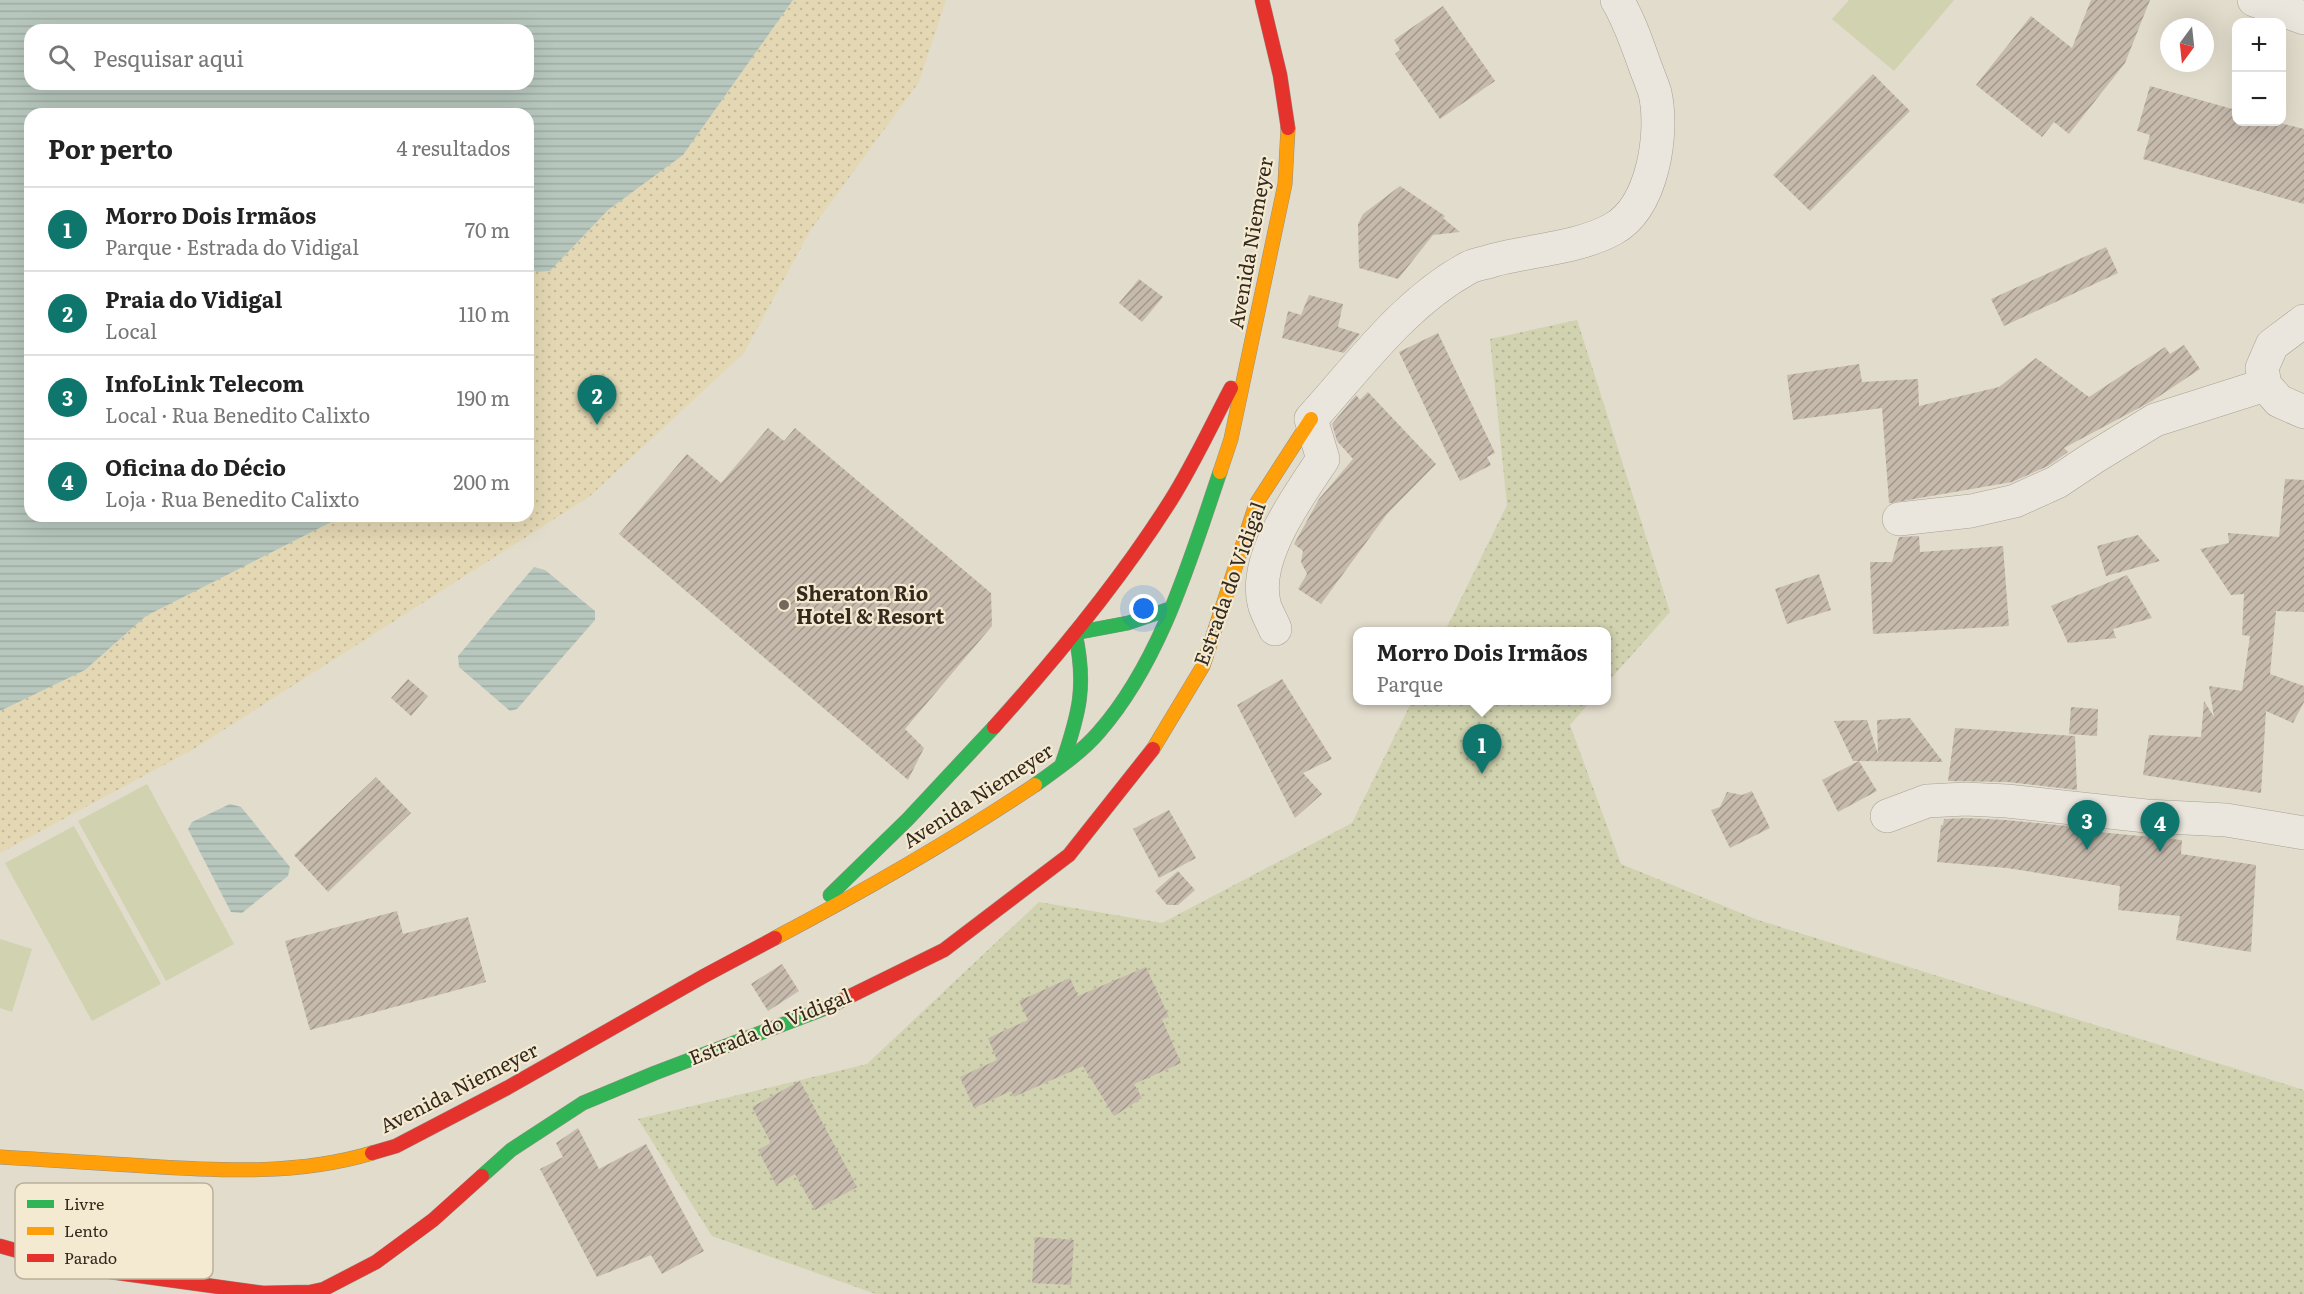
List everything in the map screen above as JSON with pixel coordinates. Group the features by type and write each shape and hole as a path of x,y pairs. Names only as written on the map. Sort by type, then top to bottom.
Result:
{"main road":[{"name":"Avenida Niemeyer","path":"0,1157 207,1170 280,1169 339,1163 396,1146 447,1120 704,976 877,884 978,823 1061,767 1098,733 1124,698 1150,652 1186,573 1231,438 1286,184 1289,133 1280,75 1262,0"},
{"name":"Avenida Niemeyer","path":"795,927 877,851 967,758 1075,633 1123,572 1172,499 1250,352"},
{"name":"Estrada do Vidigal","path":"162,1279 262,1293 310,1292 324,1289 376,1262 433,1220 511,1150 583,1103 655,1073 815,1013 944,950 1069,855 1149,756 1203,666 1256,504 1311,419"},
{"path":"1061,767 1079,714 1084,687 1082,660 1075,633 1118,625 1169,609"},
{"name":"Estrada do Vidigal","path":"0,1245 15,1249"}],"street":[{"name":"Estrada do Vidigal","path":"1275,629 1264,602 1264,571 1282,521 1323,459 1311,419 1402,318 1431,293 1470,267 1517,254 1577,243 1614,229 1635,210 1646,187 1658,139 1655,93 1628,18 1617,0"},
{"path":"2254,0 2304,18"},
{"path":"2304,321 2272,345 2262,368 2265,385 2279,401 2304,412"},
{"path":"1899,519 1971,511 2015,501 2057,482 2155,420 2265,385"},
{"path":"1887,816 1927,801 1966,799 2007,801 2146,816 2226,820 2304,833"}],"sand":[{"path":"793,0 946,0 919,82 810,231 744,353 589,497 192,750 0,853 0,711 85,670 146,616 331,522 534,522 534,271 550,271 608,210 683,155"}],"green space":[{"path":"1849,0 1954,0 1894,71 1832,19"},
{"path":"1577,320 1670,612 1611,678 1611,627 1447,627 1507,505 1490,339"},
{"path":"1410,705 1588,705 1570,725 1621,864 1758,920 2304,1090 2304,1294 876,1294 712,1236 638,1119 867,1064 1039,902 1162,923 1352,823"},
{"path":"147,784 234,944 166,981 78,821"},
{"path":"74,826 161,984 92,1021 5,863"},
{"path":"0,939 32,949 12,1012 0,1008"}],"shaded area":[{"path":"0,0 793,0 683,155 608,210 550,271 534,271 534,108 24,108 24,522 331,522 146,616 85,670 0,711"},
{"path":"534,567 545,570 595,611 595,620 517,709 510,711 459,667 458,656"},
{"path":"230,804 241,807 290,867 288,876 242,913 231,912 188,829 192,822"}],"building":[{"path":"2091,0 2150,0 2125,63 2069,134 2054,122 2042,137 1976,85 2031,16 2072,48"},
{"path":"1443,6 1495,81 1440,119 1395,54 1400,50 1394,40"},
{"path":"1873,74 1910,111 1810,211 1773,175"},
{"path":"2150,86 2232,109 2232,126 2286,124 2304,129 2304,204 2143,159 2150,135 2137,131"},
{"path":"1400,186 1445,216 1443,218 1460,232 1433,235 1398,279 1359,268 1358,224 1363,214"},
{"path":"2106,247 2118,273 2004,326 1991,299"},
{"path":"1139,279 1163,297 1142,322 1119,303"},
{"path":"1309,295 1343,304 1338,327 1360,334 1344,353 1282,338 1288,311 1301,315"},
{"path":"1438,333 1495,453 1487,457 1491,465 1460,481 1399,352"},
{"path":"2184,345 2200,369 2152,401 2064,448 2068,452 2048,466 2012,482 1891,503 1889,503 1882,408 1793,420 1787,375 1859,364 1862,382 1918,379 1919,406 1999,387 2036,358 2089,397 2165,347 2170,354"},
{"path":"1368,392 1436,464 1387,514 1321,604 1298,589 1307,574 1301,562 1303,551 1294,544 1319,499 1353,459 1337,441 1332,424 1356,395 1360,400"},
{"path":"768,428 784,441 795,428 991,593 992,626 905,729 924,748 908,780 619,534 687,454 721,483"},
{"path":"2285,479 2304,480 2304,612 2276,611 2270,674 2304,686 2304,702 2293,723 2266,711 2261,793 2143,775 2149,735 2201,737 2204,701 2214,717 2209,686 2242,691 2250,636 2242,635 2244,594 2231,595 2200,549 2229,543 2228,533 2279,537"},
{"path":"2138,535 2160,561 2106,576 2097,546"},
{"path":"1919,536 1920,552 2003,546 2009,626 1873,634 1870,562 1892,562 1899,537"},
{"path":"1819,574 1831,610 1787,624 1775,589"},
{"path":"2127,575 2152,618 2113,629 2116,638 2068,643 2051,606"},
{"path":"408,679 428,696 411,716 391,698"},
{"path":"1282,679 1332,759 1303,773 1322,794 1295,818 1237,705"},
{"path":"2071,707 2098,709 2097,736 2069,734"},
{"path":"1910,718 1943,762 1853,761 1834,721 1867,720 1878,754 1877,720"},
{"path":"1955,728 2075,736 2077,790 2008,782 1948,781"},
{"path":"1859,761 1877,791 1838,812 1822,780"},
{"path":"376,777 411,813 328,892 294,855"},
{"path":"1752,791 1770,828 1730,848 1711,810 1720,807 1727,792 1742,795"},
{"path":"1169,810 1196,858 1159,878 1133,829"},
{"path":"1966,818 2078,827 2078,830 2182,840 2181,854 2256,865 2251,952 2176,940 2180,916 2118,910 2120,886 2007,868 1937,862 1941,825 1944,819"},
{"path":"1178,871 1195,890 1178,905 1167,905 1155,891"},
{"path":"397,911 403,934 468,917 486,982 310,1030 285,941"},
{"path":"782,964 799,991 768,1011 751,984"},
{"path":"1146,967 1169,1017 1162,1019 1181,1063 1134,1084 1142,1098 1114,1116 1083,1066 1014,1097 1011,1091 974,1108 960,1077 997,1060 988,1038 1028,1020 1019,1001 1070,978 1078,996"},
{"path":"800,1081 857,1187 815,1210 795,1174 776,1185 758,1150 771,1143 752,1107"},
{"path":"578,1128 599,1169 646,1144 704,1251 662,1274 651,1255 597,1277 540,1169 563,1157 556,1143"},
{"path":"1035,1237 1074,1240 1071,1285 1032,1283"}],"traffic: fast":[{"path":"1035,785 1092,740 1121,704 1140,674 1157,642 1185,574 1220,472"},
{"path":"1062,764 1077,715 1081,685 1075,633 1128,623 1169,609"},
{"path":"830,895 908,819 994,727"},
{"path":"482,1176 511,1150 583,1103 826,1008"}],"traffic: slow":[{"path":"1220,472 1231,439 1285,184 1288,128"},
{"path":"1153,749 1203,666 1256,504 1311,419"},
{"path":"775,938 907,865 1035,785"},
{"path":"0,1157 203,1169 260,1170 316,1165 372,1153"}],"traffic: jam":[{"path":"1262,0 1280,75 1288,128"},
{"path":"994,727 1065,645 1131,560 1179,487 1231,388"},
{"path":"826,1008 944,950 1069,855 1153,749"},
{"path":"372,1153 396,1146 507,1088 775,938"},
{"path":"162,1279 263,1293 310,1292 324,1289 376,1262 433,1220 482,1176"},
{"path":"0,1246 15,1250"}],"place":[{"name":"Praia do Vidigal","path":"597,425"},
{"name":"Sheraton Rio Hotel & Resort","path":"784,605"},
{"name":"Morro Dois Irmãos","path":"1482,774"},
{"name":"InfoLink Telecom","path":"2087,850"},
{"name":"Oficina do Décio","path":"2160,852"}]}
